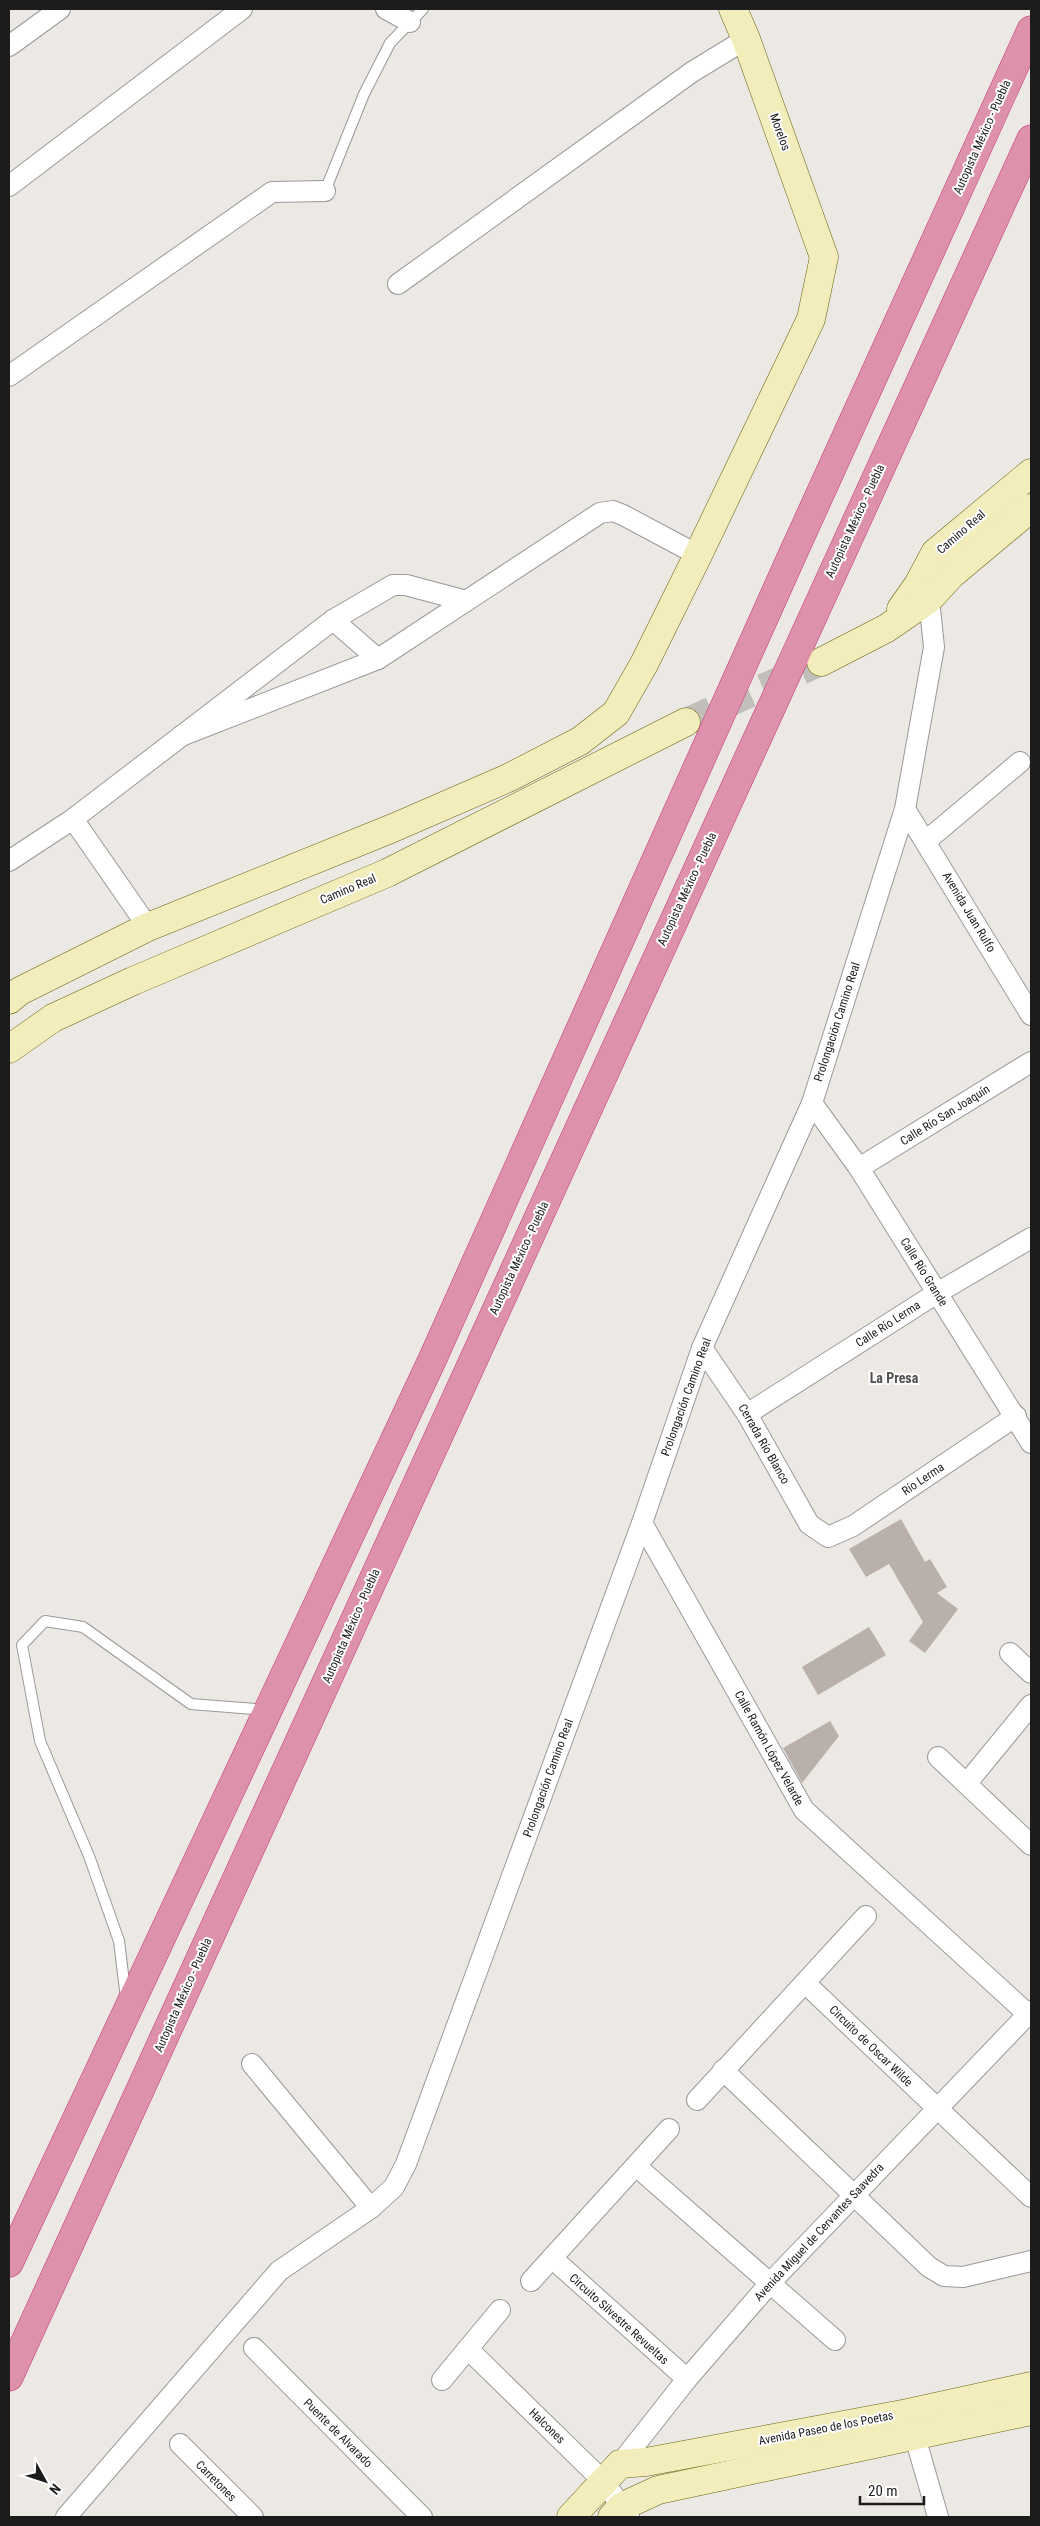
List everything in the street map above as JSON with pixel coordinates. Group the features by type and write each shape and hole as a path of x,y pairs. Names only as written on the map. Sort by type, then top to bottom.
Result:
{"highway":[{"name":"Autopista México - Puebla","path":"9,2263 437,1349 786,569 1031,30"},
{"name":"Autopista México - Puebla","path":"9,2377 1031,139"}],"street":[{"path":"9,46 60,9"},
{"path":"9,186 242,9"},
{"path":"386,9 417,16"},
{"name":"Morelos","path":"698,556 811,319 824,257 746,39 733,9"},
{"path":"398,284 692,72 746,39"},
{"path":"9,376 272,192 325,191"},
{"path":"1022,480 1031,509"},
{"name":"Camino Real","path":"923,592 935,554 1022,480"},
{"name":"Camino Real","path":"821,662 887,628 923,592 952,574 1031,509"},
{"path":"9,1000 20,991 148,927 393,828 508,778 580,741 616,713 644,664 698,556 613,511 600,513 378,659 181,736"},
{"path":"9,861 73,819 333,620 393,585 406,585 466,601"},
{"name":"Prolongación Camino Real","path":"371,2208 394,2187 406,2164 642,1523 702,1348 812,1103 905,809 934,647 923,592"},
{"path":"333,620 378,659"},
{"name":"Camino Real","path":"9,1049 53,1018 132,981 387,873 686,722"},
{"path":"926,842 1020,762"},
{"name":"Avenida Juan Rulfo","path":"905,809 1031,1015"},
{"path":"73,819 148,927"},
{"name":"Calle Río San Joaquín","path":"859,1168 1031,1062"},
{"name":"Calle Río Grande","path":"812,1103 859,1168 1016,1416 1031,1443"},
{"name":"Calle Río Lerma","path":"748,1414 937,1293 1031,1238"},
{"name":"Cerrada Río Blanco","path":"702,1348 748,1414 809,1524 828,1537"},
{"name":"Río Lerma","path":"828,1537 853,1526 1016,1416"},
{"name":"Calle Ramón López Velarde","path":"642,1523 804,1810 1030,2014"},
{"path":"1010,1653 1031,1673"},
{"path":"967,1783 1031,1705"},
{"path":"938,1757 1031,1845"},
{"path":"697,2100 866,1916"},
{"name":"Circuito de Oscar Wilde","path":"805,1983 1031,2197"},
{"name":"Avenida Miguel de Cervantes Saavedra","path":"623,2469 687,2379 771,2282 1030,2014"},
{"path":"66,2517 279,2271 371,2208 252,2064"},
{"path":"723,2070 929,2267 944,2276 963,2277 1031,2261"},
{"path":"531,2281 669,2129"},
{"path":"636,2166 771,2282 835,2340"},
{"name":"Circuito Silvestre Revueltas","path":"552,2258 687,2379"},
{"path":"442,2380 500,2310"},
{"name":"Puente de Alvarado","path":"254,2348 422,2517"},
{"name":"Halcones","path":"468,2349 623,2469 631,2507"},
{"name":"Avenida Paseo de los Poetas","path":"631,2507 911,2424 1031,2386"},
{"name":"Avenida Paseo de los Poetas","path":"623,2469 911,2424 1031,2410"},
{"path":"911,2424 938,2517"},
{"name":"Carretones","path":"180,2444 253,2517"},
{"path":"623,2469 631,2507"},
{"path":"571,2517 623,2469"}],"lane":[{"path":"325,191 364,94 390,43 417,16"},
{"path":"127,2010 119,1941 89,1856 40,1741 22,1645 46,1621 83,1627 191,1704 268,1710"}],"building":[{"path":"901,1519 925,1562 930,1559 947,1587 937,1593 958,1609 925,1653 909,1641 923,1622 889,1564 866,1577 849,1549"},
{"path":"869,1627 886,1655 818,1695 802,1667"},
{"path":"830,1721 839,1736 802,1783 783,1748"}],"tunnel":[{"path":"686,722 821,662"}],"district":[{"name":"La Presa","path":"894,1378"}]}
